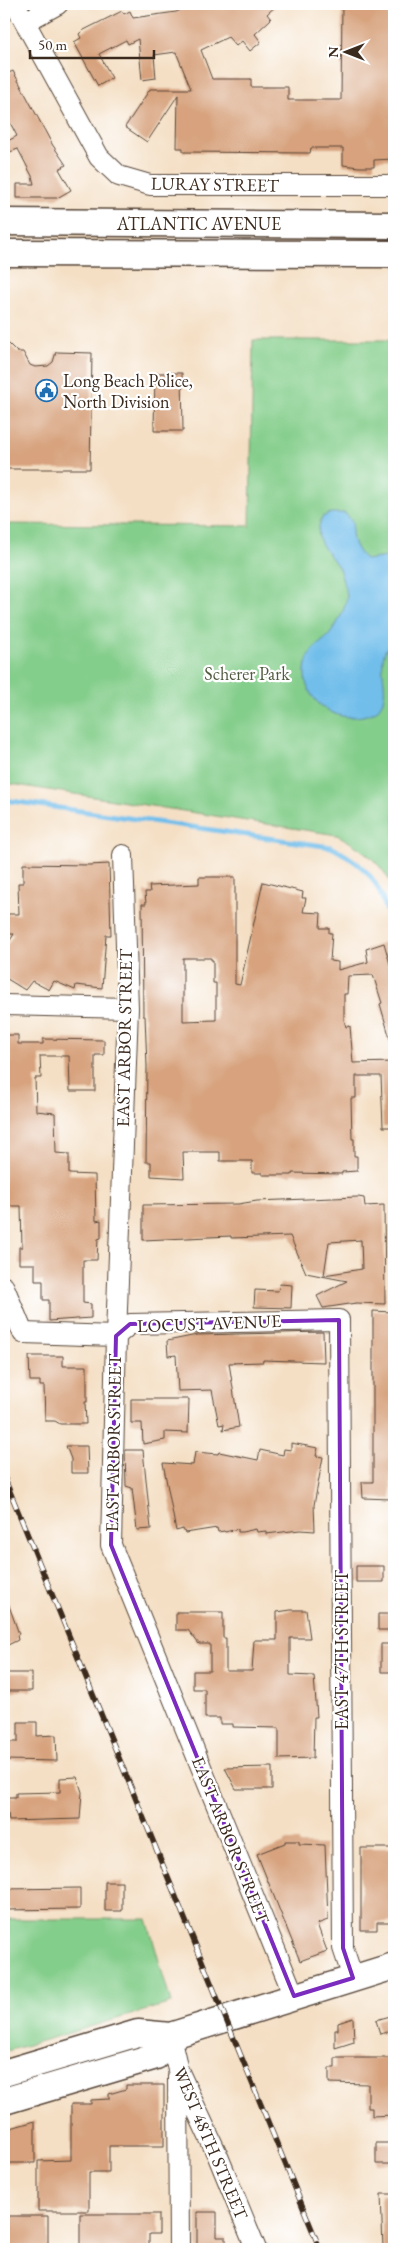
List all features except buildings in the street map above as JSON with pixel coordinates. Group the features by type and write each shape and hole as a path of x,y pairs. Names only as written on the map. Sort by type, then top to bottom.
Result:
{"main road":[{"name":"ATLANTIC AVENUE","path":"4,222 394,225"},
{"name":"ATLANTIC AVENUE","path":"4,254 394,254"},
{"path":"4,2072 138,2033 170,2036 394,1966"},
{"path":"4,2101 156,2056 170,2036"}],"street":[{"name":"LURAY STREET","path":"15,4 99,157 118,176 150,185 394,184"},
{"path":"25,22 58,4"},
{"name":"EAST ARBOR STREET","path":"123,855 128,1008 116,1336 111,1545 294,1996"},
{"path":"4,1005 128,1008"},
{"name":"LOCUST AVENUE","path":"4,1287 23,1333 116,1336 130,1324 339,1320"},
{"name":"EAST 47TH STREET","path":"339,1320 343,1948 353,1978"},
{"name":"WEST 48TH STREET","path":"170,2036 178,2070 217,2154 256,2249"},
{"path":"178,2070 179,2249"}],"highlighted area":[{"path":"339,1320 343,1948 353,1978 294,1996 111,1545 116,1336 130,1324"}],"green space":[{"name":"Scherer Park","path":"253,340 394,340 394,889 383,871 370,857 337,835 4,783 4,524 250,526"},
{"path":"4,1919 147,1919 171,2003 4,2052"}],"water":[{"path":"331,513 345,513 353,523 352,534 354,544 366,560 394,556 394,640 387,648 383,657 384,696 375,712 357,717 347,717 329,711 314,698 306,681 306,662 311,652 333,630 343,611 347,596 339,569 320,539 319,526 322,517"}],"waterway":[{"path":"4,800 331,847 359,865 375,884 381,894 394,938"}],"railway":[{"path":"4,1477 320,2249"}],"place":[{"name":"Long Beach Police, North Division","path":"47,390"}]}
